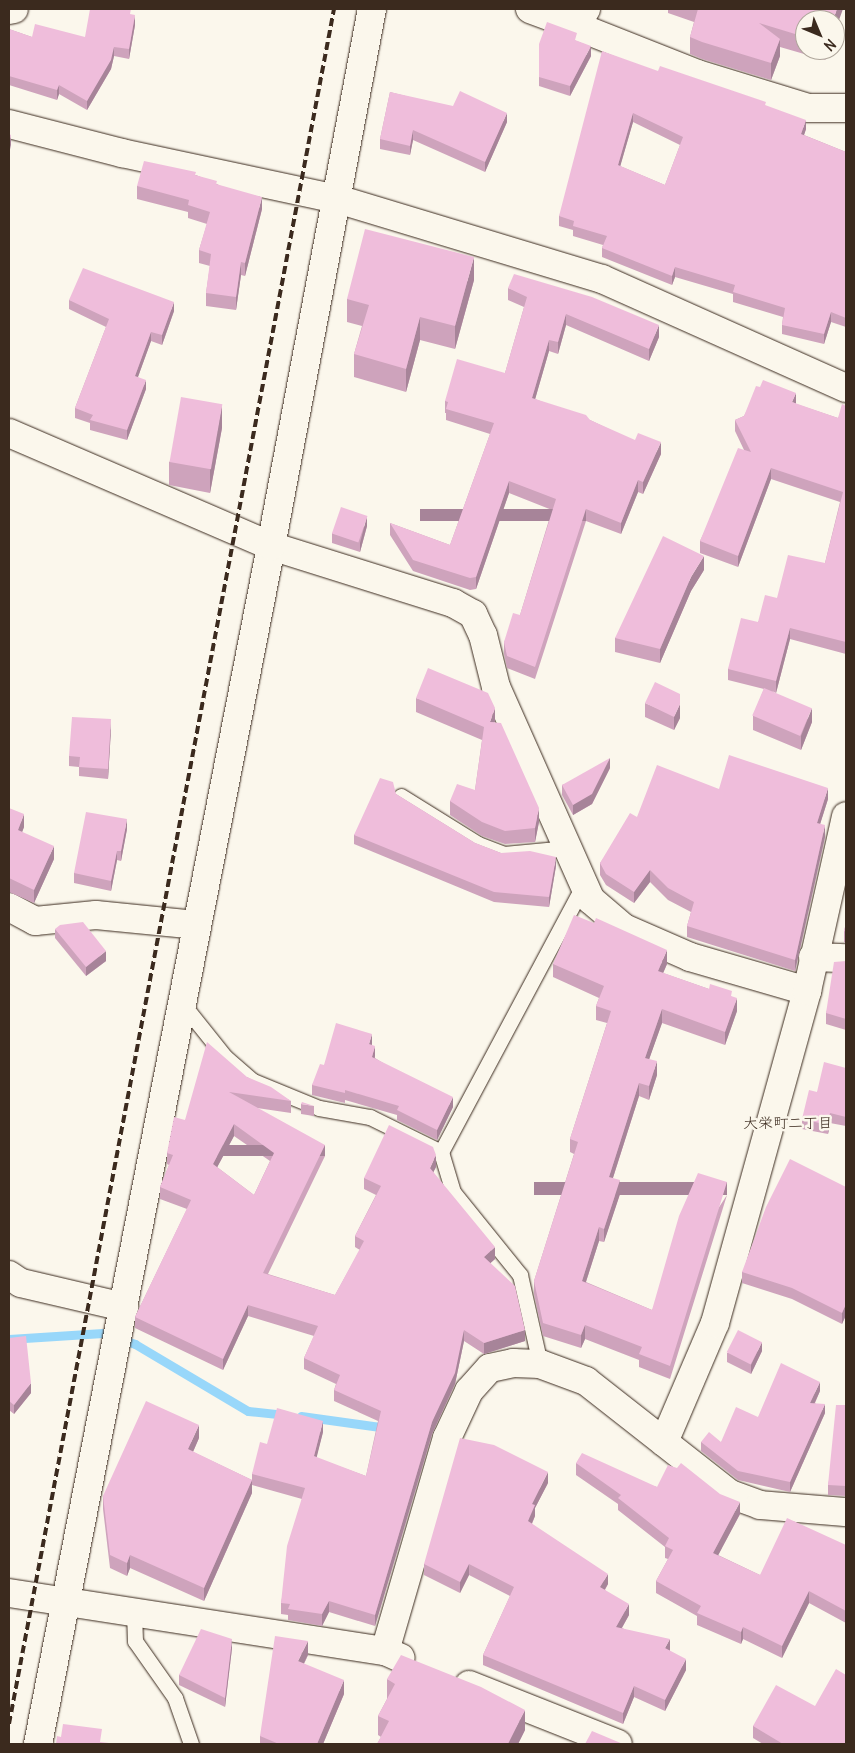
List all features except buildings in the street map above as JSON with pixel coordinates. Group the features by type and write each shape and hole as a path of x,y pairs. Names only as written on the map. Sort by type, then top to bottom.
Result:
{"street":[{"path":"9,10 14,9"},
{"path":"38,1744 124,1307 196,925 272,546 372,9"},
{"path":"530,9 581,17 706,77 808,108 846,108"},
{"path":"9,124 122,153 337,199 602,279 846,388"},
{"path":"9,433 272,546 453,603 473,614 483,635 496,687 591,900 624,928 690,957 807,991"},
{"path":"664,1442 715,1323 807,991 813,957 846,816"},
{"path":"9,907 35,921 96,915 196,925"},
{"path":"813,957 846,958"},
{"path":"9,1275 21,1283 124,1307"},
{"path":"385,1651 447,1438 469,1391 490,1368 513,1362 540,1364 586,1381 730,1494 760,1505 846,1512"},
{"path":"9,1593 385,1651 421,1666"},
{"path":"448,1676 618,1744"}],"lane":[{"path":"400,796 478,844 504,854 568,848"},
{"path":"540,1364 520,1275 453,1192 441,1152 584,884"},
{"path":"181,1002 225,1058 253,1081 319,1108 370,1117 441,1152"},
{"path":"134,1612 135,1641 175,1698 191,1744"}],"waterway":[{"path":"9,1339 103,1333 135,1344 248,1411 285,1415"},
{"path":"301,1416 387,1428"}],"railway":[{"path":"9,1724 334,9"}],"district":[{"name":"大栄町二丁目","path":"788,1123"}]}
